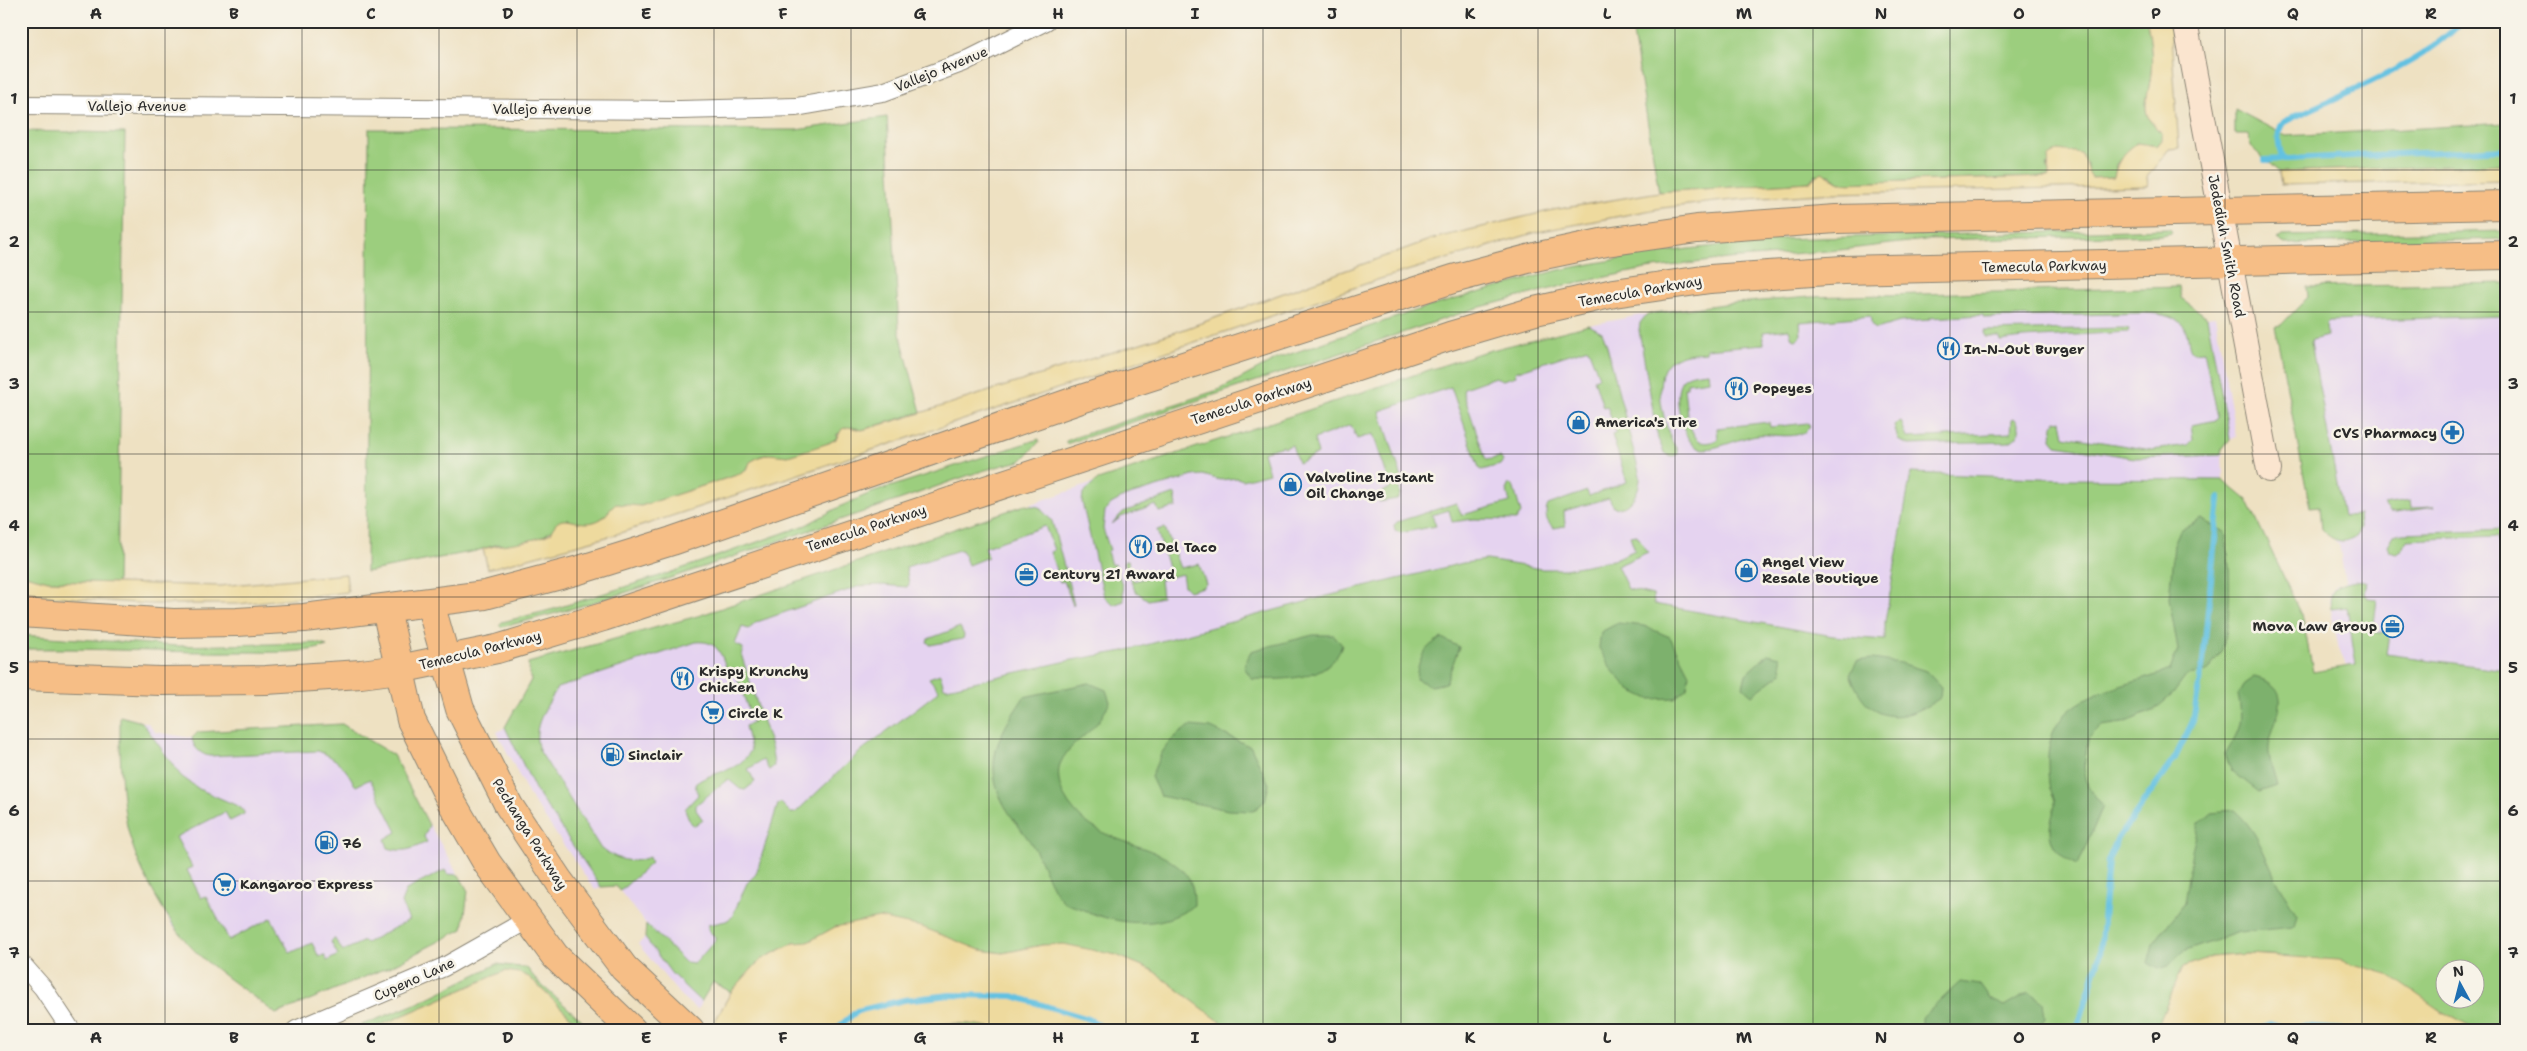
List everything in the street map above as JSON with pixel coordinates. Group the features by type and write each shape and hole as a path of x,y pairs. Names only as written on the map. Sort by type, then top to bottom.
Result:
{"main road":[{"path":"21,613 173,623 304,618 485,595 579,570 654,547 1078,400 1453,279 1539,256 1606,242 1697,229 1836,219 2506,205"},
{"name":"Temecula Parkway","path":"21,676 160,681 239,680 399,669 497,649 603,617 1450,336 1535,311 1605,295 1710,279 1843,270 2506,255"},
{"name":"Pechanga Parkway","path":"430,603 460,709 480,751 514,813 559,882 624,968 683,1024"},
{"path":"386,609 411,720 426,755 483,856 556,956 632,1030"}],"street":[{"name":"Vallejo Avenue","path":"21,105 680,110 796,107 883,92 964,62 1046,21"},
{"name":"Jedediah Smith Road","path":"2185,21 2269,470"},
{"name":"Cupeno Lane","path":"296,1030 444,967 528,920"},
{"path":"21,963 43,988 71,1030"}],"shaded area":[{"path":"2179,287 2181,298 2207,317 2215,316 2236,437 2230,439 2222,449 2223,480 2066,479 1912,473 1885,641 1024,697 731,992 713,982 697,1010 680,995 638,944 645,938 646,924 616,886 601,887 595,890 529,795 497,732 506,727 531,680 528,663 701,615 1480,353 1589,325 1657,312 1724,304 1811,297"},
{"path":"2506,312 2506,684 2361,665 2346,665 2339,649 2329,601 2331,593 2336,586 2345,582 2339,544 2321,529 2308,335 2319,317"},
{"path":"120,716 148,723 155,732 192,738 198,732 219,733 399,766 414,798 468,891 463,929 391,966 276,1014 197,952 171,924 153,891 127,827 120,755"}],"green space":[{"path":"1631,21 2147,21 2152,60 2146,105 2149,119 2162,133 2162,140 2157,146 2136,143 2116,164 2115,177 2092,178 2087,173 2087,163 2047,165 2049,177 1840,183 1830,175 1815,175 1809,182 1659,192"},
{"path":"2235,109 2286,136 2506,123 2506,164 2279,172 2250,146 2249,134 2235,134"},
{"path":"887,117 899,330 921,412 862,430 853,427 837,434 836,439 831,442 800,453 784,456 761,456 754,460 740,474 641,506 631,507 624,504 610,509 598,521 582,525 567,519 542,537 510,546 498,544 476,551 366,572 369,129 796,130"},
{"path":"21,131 125,133 117,583 48,581 21,574"},
{"path":"2170,229 2172,233 2162,235 1925,240 1840,250 1727,259 1646,269 1566,285 1477,308 1066,444 1066,441 1076,437 1221,389 1279,358 1414,311 1559,270 1645,254 1778,239"},
{"path":"2506,231 2506,239 2285,244 2277,239 2283,236"},
{"path":"2506,283 2506,316 2329,321 2326,324 2327,336 2312,340 2311,343 2343,516 2359,515 2360,528 2357,536 2342,541 2334,539 2321,529 2319,507 2310,508 2275,326 2281,325 2308,297 2307,287"},
{"path":"2179,287 2181,298 2207,317 2230,439 2222,449 2221,455 2135,458 2057,445 2052,439 2053,425 2056,420 2061,421 2064,436 2152,450 2188,445 2193,440 2191,425 2217,420 2218,417 2204,351 2193,352 2191,350 2184,328 2175,319 2163,315 2144,313 1984,318 1983,315 1929,318 1929,320 1900,322 1876,329 1872,326 1870,316 1800,322 1801,336 1796,340 1792,339 1789,329 1763,332 1764,344 1706,349 1706,352 1684,355 1672,360 1666,366 1662,375 1660,396 1667,428 1678,454 1671,457 1664,452 1658,439 1639,330 1640,323 1647,314 1724,304 1811,297"},
{"path":"1589,325 1602,332 1606,342 1640,476 1639,487 1630,503 1625,506 1620,508 1614,507 1609,498 1564,511 1565,526 1554,528 1546,518 1548,505 1587,491 1589,496 1627,482 1612,435 1616,433 1607,406 1603,407 1594,379 1599,377 1588,348 1515,372 1516,376 1503,380 1495,377 1464,388 1463,392 1486,460 1500,457 1503,461 1500,465 1482,470 1479,468 1451,387 1380,411 1402,478 1398,480 1400,495 1397,499 1379,502 1378,495 1391,487 1373,434 1357,439 1351,425 1314,439 1318,454 1298,463 1292,445 1263,452 1269,473 1243,480 1237,478 1220,480 1203,475 1193,476 1126,496 1111,504 1105,511 1103,529 1110,550 1107,551 1111,565 1115,564 1122,585 1124,601 1113,605 1104,596 1082,502 1083,493 1098,480 1480,353"},
{"path":"2129,329 2128,332 2000,341 1999,337 1985,337 1984,331"},
{"path":"1708,372 1709,380 1687,383 1687,387 1684,387 1687,416 1694,435 1700,441 1708,443 1718,439 1717,428 1769,422 1770,427 1808,423 1810,426 1800,434 1786,436 1757,435 1718,447 1698,448 1687,436 1683,426 1678,404 1678,393 1683,379 1695,374"},
{"path":"2014,418 2019,425 2019,432 2016,438 2009,442 1909,445 1898,440 1894,425 1901,421 1907,438 2011,433 2012,419"},
{"path":"1039,439 1039,442 1021,461 968,476 693,571 598,601 502,627 499,625 502,622 554,609 669,573 806,525 841,506 871,493"},
{"path":"1911,473 2066,479 2223,480 2247,500 2302,615 2313,672 2356,665 2347,607 2331,609 2330,603 2332,594 2337,587 2345,583 2361,580 2367,582 2365,594 2368,598 2377,599 2373,632 2389,634 2386,654 2506,670 2506,1030 2475,1030 2435,1008 2484,1008 2484,958 2434,958 2434,1008 2289,956 2248,954 2211,957 2183,967 2158,1025 2153,1030 1231,1030 1152,970 1116,955 1042,945 1003,953 980,950 955,942 835,927 808,942 794,943 760,960 731,992 713,982 701,1002 672,974 645,938 646,924 686,963 694,964 715,941 715,937 708,930 708,925 726,921 732,917 747,883 756,874 778,804 780,802 791,813 795,813 862,750 939,691 929,678 940,674 944,687 947,688 1072,660 1124,651 1323,597 1463,563 1487,560 1542,569 1565,569 1613,560 1635,550 1630,536 1637,535 1648,552 1617,566 1628,589 1653,595 1654,604 1833,636 1885,640 1885,622"},
{"path":"1509,484 1513,485 1521,513 1516,520 1474,519 1452,522 1449,510 1432,515 1436,526 1401,533 1395,531 1394,525 1397,522 1456,503 1462,515 1510,502 1506,490"},
{"path":"1175,494 1177,507 1159,512 1156,505 1121,517 1112,524 1123,512"},
{"path":"2410,501 2411,508 2434,507 2396,513 2390,512 2384,505"},
{"path":"1025,505 1039,507 1052,521 1073,605 1064,581 1060,582 1050,552 1054,550 1045,526 985,547 988,557 968,565 962,550 959,550 906,567 909,584 907,587 860,586 757,622 749,629 742,627 735,644 743,648 742,657 772,750 774,766 769,770 763,760 748,769 755,782 745,790 740,789 728,779 696,805 696,810 703,820 695,826 690,822 685,809 698,795 695,784 702,779 739,764 751,750 745,726 753,723 734,668 727,670 723,658 713,645 696,642 557,688 538,725 537,741 539,750 601,849 613,856 630,861 649,857 651,863 620,891 616,886 601,887 536,791 505,727 531,680 528,663 701,615"},
{"path":"2202,519 2225,532 2227,544 2230,591 2228,623 2222,649 2207,672 2187,675 2173,694 2153,711 2123,723 2101,726 2088,739 2084,768 2088,787 2103,806 2078,865 2062,856 2052,842 2050,826 2055,803 2049,785 2048,758 2052,736 2061,719 2075,706 2091,697 2170,670 2178,650 2169,599 2174,544 2180,530"},
{"path":"1165,528 1180,568 1199,564 1206,584 1203,587 1189,591 1184,586 1182,574 1160,580 1162,597 1148,600 1135,591 1124,561 1128,560 1134,581 1169,571 1157,530"},
{"path":"2506,529 2504,548 2501,548 2498,536 2407,540 2401,551 2396,554 2390,552 2388,545 2394,535 2402,533"},
{"path":"1618,623 1644,626 1670,637 1689,674 1687,688 1675,698 1649,699 1630,690 1612,670 1599,648 1601,632"},
{"path":"960,627 964,635 963,639 930,645 927,642 928,639"},
{"path":"21,635 178,646 316,643 327,646 317,649 275,652 21,649"},
{"path":"1313,635 1334,635 1342,645 1336,657 1317,672 1292,678 1252,679 1244,667 1251,651"},
{"path":"1442,638 1459,647 1446,683 1431,686 1416,679 1418,666 1426,649"},
{"path":"1768,654 1780,657 1782,673 1752,695 1743,687 1746,674"},
{"path":"1872,659 1901,663 1926,671 1941,687 1940,698 1911,713 1898,716 1886,715 1876,711 1857,690 1850,674 1857,661"},
{"path":"2254,677 2268,682 2276,689 2280,697 2280,706 2269,747 2270,761 2277,786 2259,792 2231,770 2225,754 2239,726 2241,713 2238,695 2244,684"},
{"path":"1089,683 1106,690 1110,702 1098,722 1063,757 1059,771 1062,791 1075,812 1090,825 1107,834 1159,854 1174,863 1187,876 1193,890 1194,905 1167,919 1138,923 1123,921 1093,914 1063,901 1057,895 1035,850 1007,810 998,791 994,770 996,750 1003,732 1024,697"},
{"path":"120,716 142,722 181,776 199,789 240,807 244,812 244,814 230,821 225,812 176,837 192,867 187,870 201,898 206,896 229,940 271,918 290,953 312,943 319,957 324,955 327,961 338,955 331,942 334,938 343,951 364,941 366,943 409,920 401,903 406,890 445,870 447,874 459,875 468,891 463,929 391,966 276,1014 198,954 176,928 145,877 131,842 127,826 120,758"},
{"path":"342,724 393,755 429,825 424,837 427,842 408,849 388,848 385,839 397,832 370,779 356,786 340,764 324,753 318,751 209,756 198,750 192,738 198,732"},
{"path":"1190,726 1211,728 1251,747 1269,784 1265,801 1253,811 1228,810 1160,796 1151,777 1165,748 1175,737"},
{"path":"2234,810 2253,832 2274,875 2297,915 2294,927 2239,932 2183,952 2168,966 2159,969 2148,963 2153,944 2184,903 2192,851 2199,824 2212,812"},
{"path":"497,964 527,968 538,982 593,1030 584,1030 529,977 505,971 370,1030 349,1030 418,1003"},
{"path":"1960,982 1980,985 1990,999 2005,1006 2029,992 2043,1002 2045,1017 2038,1030 1922,1030 1922,1018"},
{"path":"974,1024 1003,1030 918,1030 927,1025"}],"sand":[{"path":"2147,21 2170,21 2179,148 2169,149 2147,177 2148,186 1834,193 1733,200 1662,208 1537,232 1380,279 1039,395 614,535 488,569 483,549 543,537 551,533 559,521 591,523 601,519 616,504 641,506 740,474 747,470 750,462 759,457 769,454 788,456 829,443 836,439 842,429 848,427 862,430 908,417 1182,330 1432,239 1553,210 1659,192 1809,182 1822,172 1840,183 2049,177 2048,156 2058,150 2081,153 2092,178 2114,177 2117,166 2124,154 2137,143 2157,146 2162,140 2162,133 2149,119 2146,105 2152,60"},
{"path":"2506,164 2506,180 2281,185 2279,172"},
{"path":"21,574 48,581 220,586 346,574 348,592 238,604 148,604 21,594"},
{"path":"879,918 922,927 980,950 1003,953 1042,945 1064,944 1116,955 1152,970 1231,1030 1003,1030 971,1024 949,1023 928,1026 918,1030 710,1030 731,992 760,960 794,943 808,942 835,927"},
{"path":"2248,954 2339,960 2388,974 2434,1008 2475,1030 2153,1030 2158,1025 2183,967 2211,957"},
{"path":"505,971 529,977 584,1030 370,1030"}],"waterway":[{"path":"2282,159 2279,130 2284,122 2403,66 2445,37 2462,21"},
{"path":"2265,160 2506,149"},
{"path":"2077,1030 2100,955 2108,861 2118,838 2175,758 2193,721 2203,661 2219,498"},
{"path":"835,1030 857,1011 904,1000 950,995 1013,996 1089,1019 1106,1030"},
{"path":"2257,1030 2270,1025 2345,1030"}],"place":[{"name":"In-N-Out Burger","path":"1948,349"},
{"name":"Popeyes","path":"1737,388"},
{"name":"America's Tire","path":"1579,422"},
{"name":"CVS Pharmacy","path":"2453,433"},
{"name":"Valvoline Instant Oil Change","path":"1290,485"},
{"name":"Del Taco","path":"1140,547"},
{"name":"Angel View Resale Boutique","path":"1746,570"},
{"name":"Century 21 Award","path":"1027,574"},
{"name":"Mova Law Group","path":"2393,626"},
{"name":"Krispy Krunchy Chicken","path":"683,679"},
{"name":"Circle K","path":"712,713"},
{"name":"Sinclair","path":"612,755"},
{"name":"76","path":"326,843"},
{"name":"Kangaroo Express","path":"224,884"}]}
